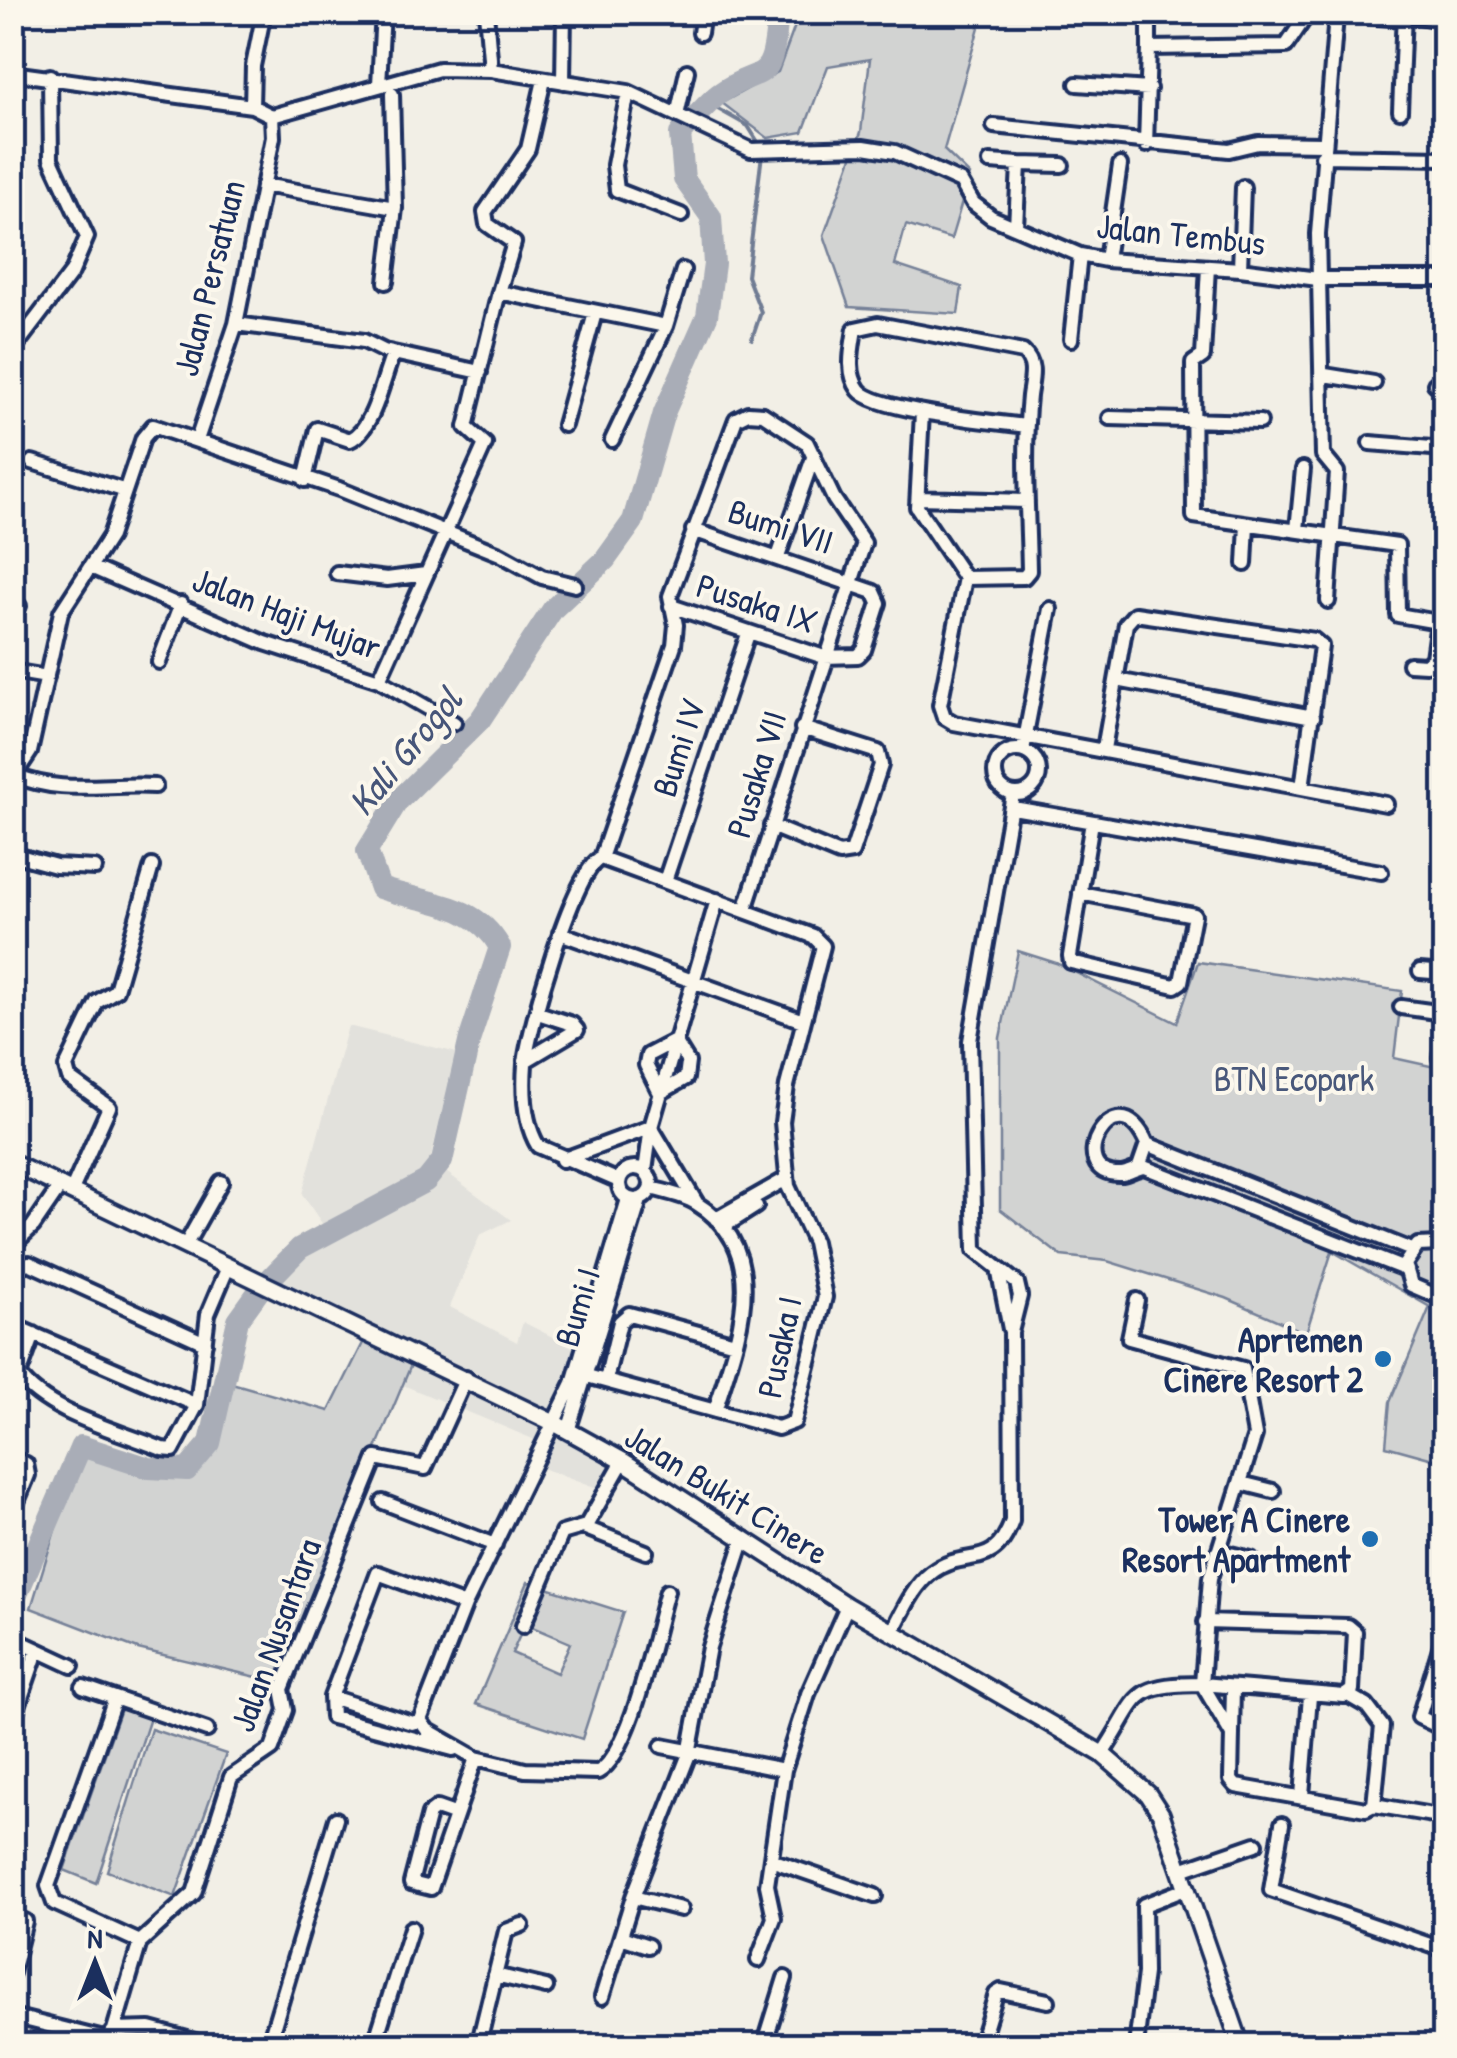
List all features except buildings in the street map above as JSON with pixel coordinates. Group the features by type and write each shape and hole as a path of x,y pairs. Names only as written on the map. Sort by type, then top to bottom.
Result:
{"main road":[{"name":"Jalan Bukit Cinere","path":"12,1163 288,1299 466,1378 562,1428 623,1462 847,1606 1102,1754 1148,1794 1161,1814 1240,2046"},
{"path":"1440,2046 1444,2038"}],"street":[{"path":"252,106 253,66 264,12"},
{"path":"379,84 382,12"},
{"path":"486,12 491,70"},
{"path":"563,82 564,12"},
{"path":"700,33 703,12"},
{"path":"1146,145 1149,12"},
{"path":"1149,48 1286,46 1309,12"},
{"path":"1328,601 1337,472 1323,455 1325,375 1318,279 1329,14 1403,15 1444,22"},
{"path":"1400,112 1403,15"},
{"name":"Jalan Tembus","path":"272,116 439,69 491,70 628,92 756,150 864,147 895,152 961,182 982,210 1080,255 1240,268 1318,279 1444,279"},
{"path":"681,113 687,72"},
{"path":"12,73 252,106 272,116"},
{"path":"12,352 72,272 87,237 51,160 50,76"},
{"path":"379,680 484,444 466,427 482,351 514,243 487,224 485,212 528,149 544,80"},
{"path":"1076,84 1149,89"},
{"path":"628,92 614,165 617,190 681,215"},
{"path":"386,282 395,208 392,94"},
{"name":"Jalan Persatuan","path":"197,440 236,324 272,116"},
{"path":"994,126 1146,145 1229,150 1258,143 1444,158"},
{"path":"990,162 1062,164"},
{"path":"1016,227 1019,164"},
{"path":"1106,260 1120,164"},
{"path":"263,185 395,208"},
{"path":"1240,268 1243,187"},
{"path":"1070,339 1080,255"},
{"path":"1208,267 1203,356 1193,364 1194,516 1397,545 1398,615 1441,623 1433,658 1426,664 1409,664"},
{"path":"612,440 666,326 683,270"},
{"path":"499,292 666,326"},
{"path":"564,424 595,313"},
{"path":"964,578 1024,577 1029,571 1026,426 1033,367 1029,357 878,324 864,323 855,329 850,363 861,393 922,412 1026,426"},
{"path":"236,324 364,341 393,354 480,372"},
{"path":"305,480 316,430 350,440 357,437 372,412 393,354"},
{"path":"1325,375 1374,383"},
{"path":"922,412 920,517 964,578 940,711 954,723 1024,743 1104,749 1386,804"},
{"path":"601,858 674,645 676,624 670,596 736,418 748,413 763,414 806,443 814,455 778,557"},
{"path":"923,434 949,416"},
{"path":"1110,418 1260,422"},
{"path":"156,786 113,784 58,789 14,777 30,752 61,612 93,568 110,536 143,438 154,426 340,489 542,577 575,584"},
{"path":"1370,443 1444,450"},
{"name":"Pusaka VII","path":"745,910 864,538 834,498 814,455"},
{"path":"32,462 124,490"},
{"path":"1296,530 1303,469"},
{"path":"918,498 1027,501"},
{"path":"1245,564 1247,524"},
{"name":"Bumi VII","path":"693,530 850,580"},
{"name":"Jalan Haji Mujar","path":"93,568 265,643 379,680 454,723"},
{"path":"337,574 386,580 426,574"},
{"path":"824,656 858,656 864,650 879,602 874,592 850,580"},
{"path":"159,662 181,604"},
{"name":"Pusaka IX","path":"671,606 824,656"},
{"path":"892,1632 916,1587 932,1572 990,1554 1004,1544 1012,1521 1011,1332 1020,1296 1017,1283 975,1250 970,1041 1013,801 1031,790 1040,773 1024,743 1050,610"},
{"path":"1104,749 1126,624 1135,614 1314,640 1323,652 1302,788"},
{"name":"Bumi IV","path":"665,881 748,634"},
{"path":"12,671 47,677"},
{"path":"1117,680 1313,717"},
{"path":"771,826 839,854 852,852 881,765 878,752 802,728"},
{"path":"1024,743 1004,753 994,772 996,782 1013,801 1092,822 1382,872"},
{"path":"1080,893 1194,915 1181,982 1175,986 1071,962 1080,893 1092,822"},
{"path":"12,854 56,866 94,868"},
{"path":"651,1188 634,1199 619,1181 562,1160 538,1146 527,1118 525,1062 560,933 579,880 594,860 601,858 813,936 824,946 803,1021 782,1122 787,1182 719,1223"},
{"path":"12,1246 66,1187 108,1106 70,1078 66,1067 97,1002 116,990 152,866"},
{"path":"696,1203 651,1188 644,1171 660,1093 717,900"},
{"path":"560,933 803,1021"},
{"path":"1420,972 1444,973"},
{"path":"1401,1006 1444,1013"},
{"path":"525,1062 577,1030 572,1024 538,1012"},
{"path":"1440,1058 1444,1025"},
{"path":"660,1093 646,1065 648,1056 675,1041"},
{"path":"660,1093 686,1078 688,1062 675,1041"},
{"path":"1127,1120 1141,1129 1147,1144 1139,1167 1124,1174 1108,1172 1096,1161 1092,1146 1098,1130 1111,1121 1127,1120"},
{"path":"562,1160 652,1127"},
{"path":"652,1127 696,1203 719,1223 746,1284 735,1343 714,1411"},
{"path":"1147,1144 1414,1251"},
{"path":"1139,1167 1407,1270"},
{"path":"619,1181 632,1168 644,1171"},
{"path":"185,1246 221,1182"},
{"name":"Pusaka I","path":"582,1375 778,1428 794,1422 826,1297 814,1242 787,1182"},
{"name":"Bumi I","path":"412,1726 495,1544 562,1428 582,1375 634,1199"},
{"path":"1360,1252 1367,1232"},
{"path":"1444,1248 1440,1244 1418,1245 1405,1264 1411,1285 1432,1294 1444,1287"},
{"path":"12,1275 17,1266 29,1263 205,1342"},
{"path":"34,1334 19,1375 33,1394 162,1449 174,1450 197,1405 208,1314 228,1267"},
{"path":"1137,1300 1129,1338 1242,1369 1254,1435 1218,1551 1205,1622 1202,1684 1232,1735"},
{"path":"606,1380 620,1322 630,1314 735,1343"},
{"path":"12,1324 197,1405"},
{"name":"Jalan Nusantara","path":"140,1942 194,1893 231,1776 272,1750 286,1710 282,1689 376,1458 425,1468 466,1378"},
{"path":"12,1514 28,1475 19,1461"},
{"path":"583,1527 623,1462"},
{"path":"1241,1484 1273,1491"},
{"path":"383,1502 495,1544"},
{"path":"523,1626 562,1533 583,1527 646,1552"},
{"path":"602,1998 633,1897 689,1754 709,1647 744,1538"},
{"path":"1218,1551 1251,1559"},
{"path":"459,1750 423,1727 321,1712 332,1698 378,1573 466,1605"},
{"path":"332,1698 412,1726 476,1758 525,1770 570,1774 608,1766 624,1735 667,1592"},
{"path":"758,1960 774,1918 767,1885 774,1861 784,1770 808,1694 847,1606"},
{"path":"1205,1622 1352,1627 1352,1690 1348,1694"},
{"path":"1444,1635 1419,1717 1444,1729"},
{"path":"12,1638 72,1666"},
{"path":"12,1724 19,1685 37,1651"},
{"path":"1102,1754 1140,1693 1160,1684 1202,1684 1310,1696 1348,1694 1367,1706 1382,1726 1374,1805"},
{"path":"84,1687 206,1730"},
{"path":"1233,1688 1232,1780 1236,1786 1444,1818"},
{"path":"1302,1796 1310,1696"},
{"path":"107,2038 140,1942 54,1903 48,1886 115,1698"},
{"path":"662,1746 784,1770"},
{"path":"454,1814 437,1808 429,1814 411,1883 431,1888 476,1758"},
{"path":"268,2046 336,1819"},
{"path":"1282,1824 1271,1890 1444,1950"},
{"path":"1181,1870 1256,1844"},
{"path":"774,1861 876,1896"},
{"path":"1136,2046 1145,1973 1144,1905 1188,1888"},
{"path":"633,1897 682,1910"},
{"path":"12,1972 25,1920"},
{"path":"478,2046 506,1932 522,1925"},
{"path":"374,2046 411,1928"},
{"path":"620,1937 648,1946"},
{"path":"495,1975 546,1987"},
{"path":"764,2046 784,1978"},
{"path":"980,2046 1000,1991 1048,2001"},
{"path":"12,2016 107,2038 150,2029 213,2046"}],"shaded area":[{"path":"348,1026 457,1053 430,1160 511,1220 480,1235 450,1307 517,1342 523,1322 576,1349 557,1418 626,1459 605,1492 531,1464 540,1442 403,1385 414,1359 270,1286 283,1258 323,1225 302,1194"}],"green space":[{"path":"983,13 944,150 970,175 951,239 906,225 895,265 962,287 958,314 849,307 824,235 861,132 870,59 828,66 803,132 768,138 722,103 778,72 799,15"},
{"name":"BTN Ecopark","path":"1018,951 1056,963 1177,1023 1198,962 1402,991 1394,1058 1444,1069 1444,1462 1386,1446 1390,1402 1430,1307 1332,1251 1306,1333 1226,1298 1107,1261 1061,1256 1000,1209 1000,1038"},
{"path":"366,1337 414,1358 278,1682 138,1649 31,1608 81,1446 149,1468 186,1470 210,1443 225,1381 329,1411"},
{"path":"528,1582 623,1612 582,1739 476,1704","holes":["525,1624 570,1643 557,1673 512,1653"]},
{"path":"121,1709 151,1715 96,1883 64,1870"},
{"path":"151,1729 226,1754 175,1897 107,1871"}],"waterway":[{"name":"Kali Grogol","path":"12,1606 81,1446 149,1468 187,1470 210,1443 238,1320 261,1288 300,1248 426,1181 442,1161 470,1038 500,947 489,932 463,912 380,888 367,851 397,802 480,720 553,609 605,560 633,521 664,413 707,316 714,264 711,217 684,179 680,134 719,94 762,72 772,58 777,22 789,12"},
{"path":"709,104 748,126 758,142"},
{"path":"752,339 761,312 747,276 762,154"}],"place":[{"name":"Aprtemen Cinere Resort 2","path":"1383,1359"},
{"name":"Tower A Cinere Resort Apartment","path":"1370,1539"}]}
